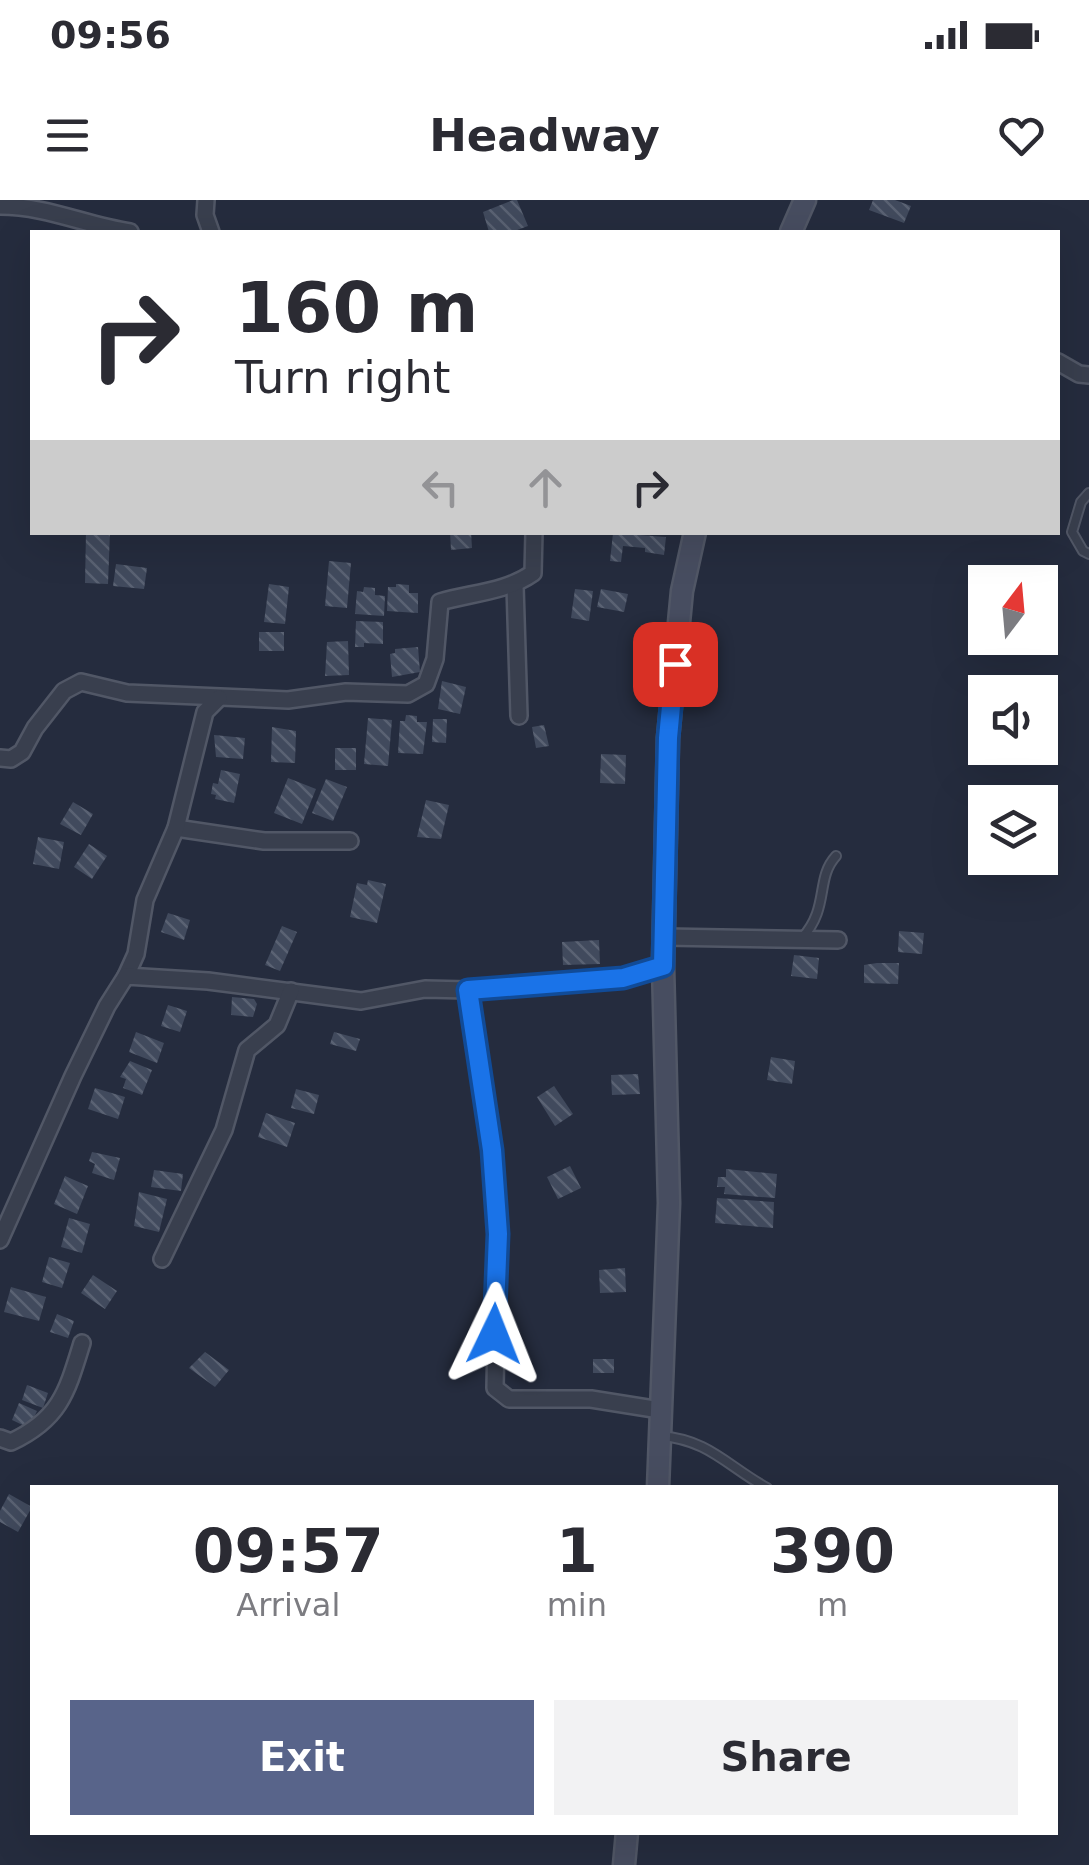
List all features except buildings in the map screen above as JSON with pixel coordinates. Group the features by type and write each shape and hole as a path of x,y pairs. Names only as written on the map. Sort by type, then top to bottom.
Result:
{"street":[{"path":"206,200 204,214 210,230"},
{"path":"791,230 805,200"},
{"path":"0,206 52,210 116,230"},
{"path":"1060,363 1089,375"},
{"path":"0,758 11,759 22,752 64,691 81,682 126,693 218,698 288,700 346,692 408,694 426,684 435,658 440,602 477,591 515,586 533,573 534,535"},
{"path":"658,1485 669,1203 663,966 668,738 682,591 694,535"},
{"path":"515,586 520,716"},
{"path":"2,1228 72,1076 136,954 145,900 176,828 205,712 218,698"},
{"path":"176,828 264,842 350,841"},
{"path":"665,937 838,940"},
{"path":"126,976 361,1001 425,989 468,990 623,978 663,966"},
{"path":"468,990 494,1166 498,1234 496,1388 509,1400 591,1399 660,1410"},
{"path":"162,1260 224,1130 246,1050 277,1025 292,991"},
{"path":"0,1438 11,1442 36,1430 50,1417 65,1398 82,1344"},
{"path":"624,1865 627,1835"}],"lane":[{"path":"1089,493 1081,502 1072,532 1089,554"},
{"path":"802,938 822,906 828,865 836,856"},
{"path":"659,1436 686,1438 713,1450 762,1485"}],"route":[{"path":"494,1334 498,1234 492,1150 468,990 623,978 663,966 668,738 675,664"}]}
